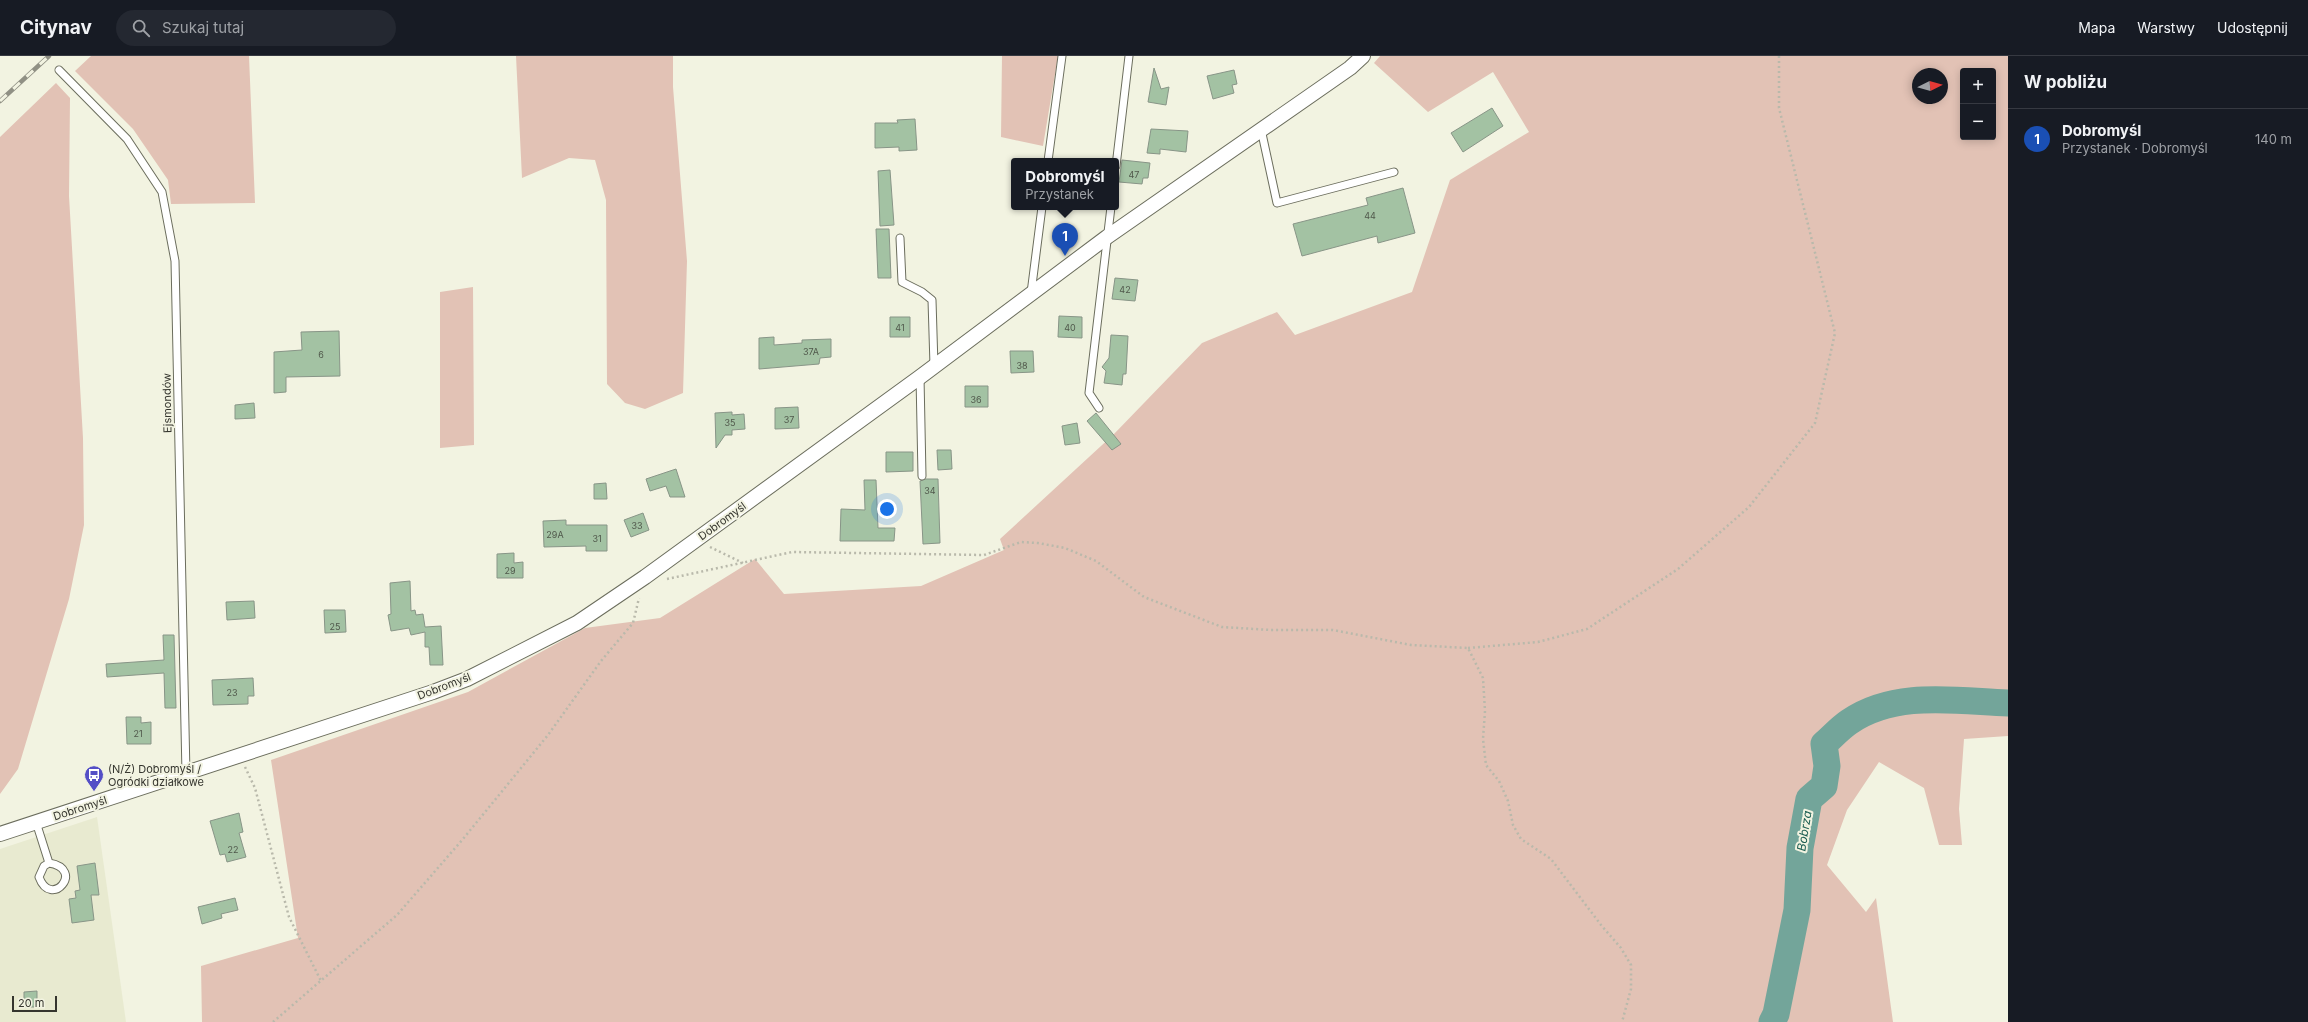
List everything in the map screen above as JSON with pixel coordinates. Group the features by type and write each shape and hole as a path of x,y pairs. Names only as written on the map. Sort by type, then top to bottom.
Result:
{"street":[{"name":"Dobromyśl","path":"0,834 186,774 467,678 577,623 645,577 920,377 1107,237 1350,68 1363,56"}],"lane":[{"path":"1048,158 1062,56"},
{"path":"1117,158 1129,56"},
{"name":"Ejsmondów","path":"59,70 127,139 162,192 176,261 186,774"},
{"path":"1261,129 1277,203 1394,172"},
{"path":"1030,295 1042,210"},
{"path":"1099,408 1089,393 1111,210"},
{"path":"900,238 902,282 922,292 932,300 934,366"},
{"path":"920,377 922,476"},
{"path":"36,822 49,863"}],"path":[{"path":"273,1022 397,915 463,839 548,735 601,661 633,623 645,577 654,581 682,578 792,552 984,555 1021,542 1038,543 1065,548 1096,561 1144,597 1222,627 1271,630 1333,630 1410,645 1468,648 1538,642 1587,629 1678,569 1749,507 1815,423 1835,333 1779,108 1779,56"},
{"path":"698,538 713,550 744,563"},
{"path":"1468,648 1482,678 1485,711 1483,739 1486,765 1499,781 1508,801 1513,825 1522,839 1551,859 1601,926 1621,948 1631,965 1631,990 1622,1022"},
{"path":"239,756 255,788 290,917 321,981"}],"shaded area":[{"path":"91,56 249,56 255,203 171,204 168,180 133,129 75,71"},
{"path":"516,56 673,56 673,87 687,261 683,393 645,409 625,403 607,384 606,200 595,160 569,158 522,178"},
{"path":"1002,56 1058,56 1043,146 1001,137"},
{"path":"1380,56 2008,56 2008,736 1964,739 1959,809 1962,845 1939,845 1924,788 1879,762 1847,810 1827,865 1866,912 1876,898 1893,1022 202,1022 201,966 298,938 271,760 468,692 585,628 660,618 755,559 784,594 921,586 1004,550 1000,539 1114,434 1202,343 1277,312 1295,335 1412,292 1450,180 1529,132 1493,72 1428,112 1374,63"},
{"path":"56,83 70,98 69,196 83,438 84,525 69,599 18,769 0,794 0,137"},
{"path":"473,287 474,445 440,448 440,292"},
{"path":"97,817 126,1022 0,1022 0,849"}],"building":[{"path":"1154,68 1161,89 1169,87 1166,105 1148,102"},
{"path":"1234,70 1237,84 1232,85 1234,93 1213,99 1207,76"},
{"path":"1492,108 1503,126 1463,152 1451,133"},
{"path":"915,119 917,150 899,151 899,147 875,148 875,123 898,123 897,120"},
{"path":"1151,129 1188,131 1186,152 1160,149 1160,154 1147,153"},
{"path":"1122,160 1150,163 1148,178 1143,178 1142,184 1119,182"},
{"path":"890,170 894,225 880,226 878,171"},
{"path":"1403,188 1415,233 1378,243 1377,236 1302,256 1293,224 1368,205 1366,198"},
{"path":"876,229 889,229 891,278 878,278"},
{"path":"1115,278 1138,280 1135,301 1112,299"},
{"path":"1059,316 1082,317 1082,338 1058,337"},
{"path":"890,317 910,317 910,337 890,337"},
{"path":"339,331 340,376 286,377 286,392 274,393 274,352 302,350 301,332"},
{"path":"1111,335 1128,336 1126,374 1123,374 1122,385 1104,383 1106,371 1102,367 1109,358"},
{"path":"774,337 774,345 802,343 802,340 831,339 831,357 820,358 819,364 759,369 759,338"},
{"path":"1010,351 1033,351 1034,372 1011,373"},
{"path":"965,386 988,386 988,407 965,407"},
{"path":"254,403 255,418 235,419 235,405"},
{"path":"798,407 799,428 775,429 775,408"},
{"path":"732,412 732,415 744,414 745,429 732,430 732,435 725,435 716,448 715,413"},
{"path":"1096,413 1121,444 1112,450 1087,421"},
{"path":"1077,423 1080,443 1065,445 1062,426"},
{"path":"937,450 951,450 952,469 938,470"},
{"path":"886,452 913,452 913,471 886,472"},
{"path":"676,469 685,497 670,497 666,486 650,491 646,479"},
{"path":"926,479 938,479 940,543 923,544 920,481"},
{"path":"864,480 876,480 878,528 895,528 894,541 840,541 841,509 865,510"},
{"path":"606,483 607,499 594,499 594,484"},
{"path":"643,513 649,530 631,537 624,520"},
{"path":"566,520 566,525 607,525 607,551 586,551 586,546 544,547 543,521"},
{"path":"514,553 514,563 523,562 523,578 497,578 497,554"},
{"path":"410,581 411,611 415,610 416,615 423,614 425,627 441,626 443,665 430,665 429,647 425,647 425,632 411,635 409,628 391,631 388,615 391,614 390,583"},
{"path":"254,601 255,618 227,620 226,602"},
{"path":"324,610 345,610 346,632 325,633"},
{"path":"163,635 174,635 176,708 165,708 164,673 107,677 106,664 164,660"},
{"path":"253,678 254,696 248,696 248,704 213,705 212,680"},
{"path":"126,717 141,717 141,723 151,722 151,744 127,744"},
{"path":"239,813 243,832 239,833 246,857 227,862 225,854 220,855 210,821"},
{"path":"95,863 99,895 91,895 94,920 72,923 69,899 76,898 75,891 80,890 77,866"},
{"path":"235,898 238,910 221,914 222,918 202,924 198,907"},
{"path":"37,991 37,1007 24,1007 24,992"}],"waterway":[{"name":"Bobrza","path":"1772,1022 1776,1014 1797,910 1800,848 1809,799 1824,786 1827,766 1824,744 1849,722 1867,712 1886,705 1906,701 1926,700 2008,703"}],"railway":[{"path":"0,101 49,56"}],"place":[{"name":"Dobromyśl","path":"1065,256"},
{"name":"(N/Ż) Dobromyśl / Ogródki działkowe","path":"94,792"}]}
